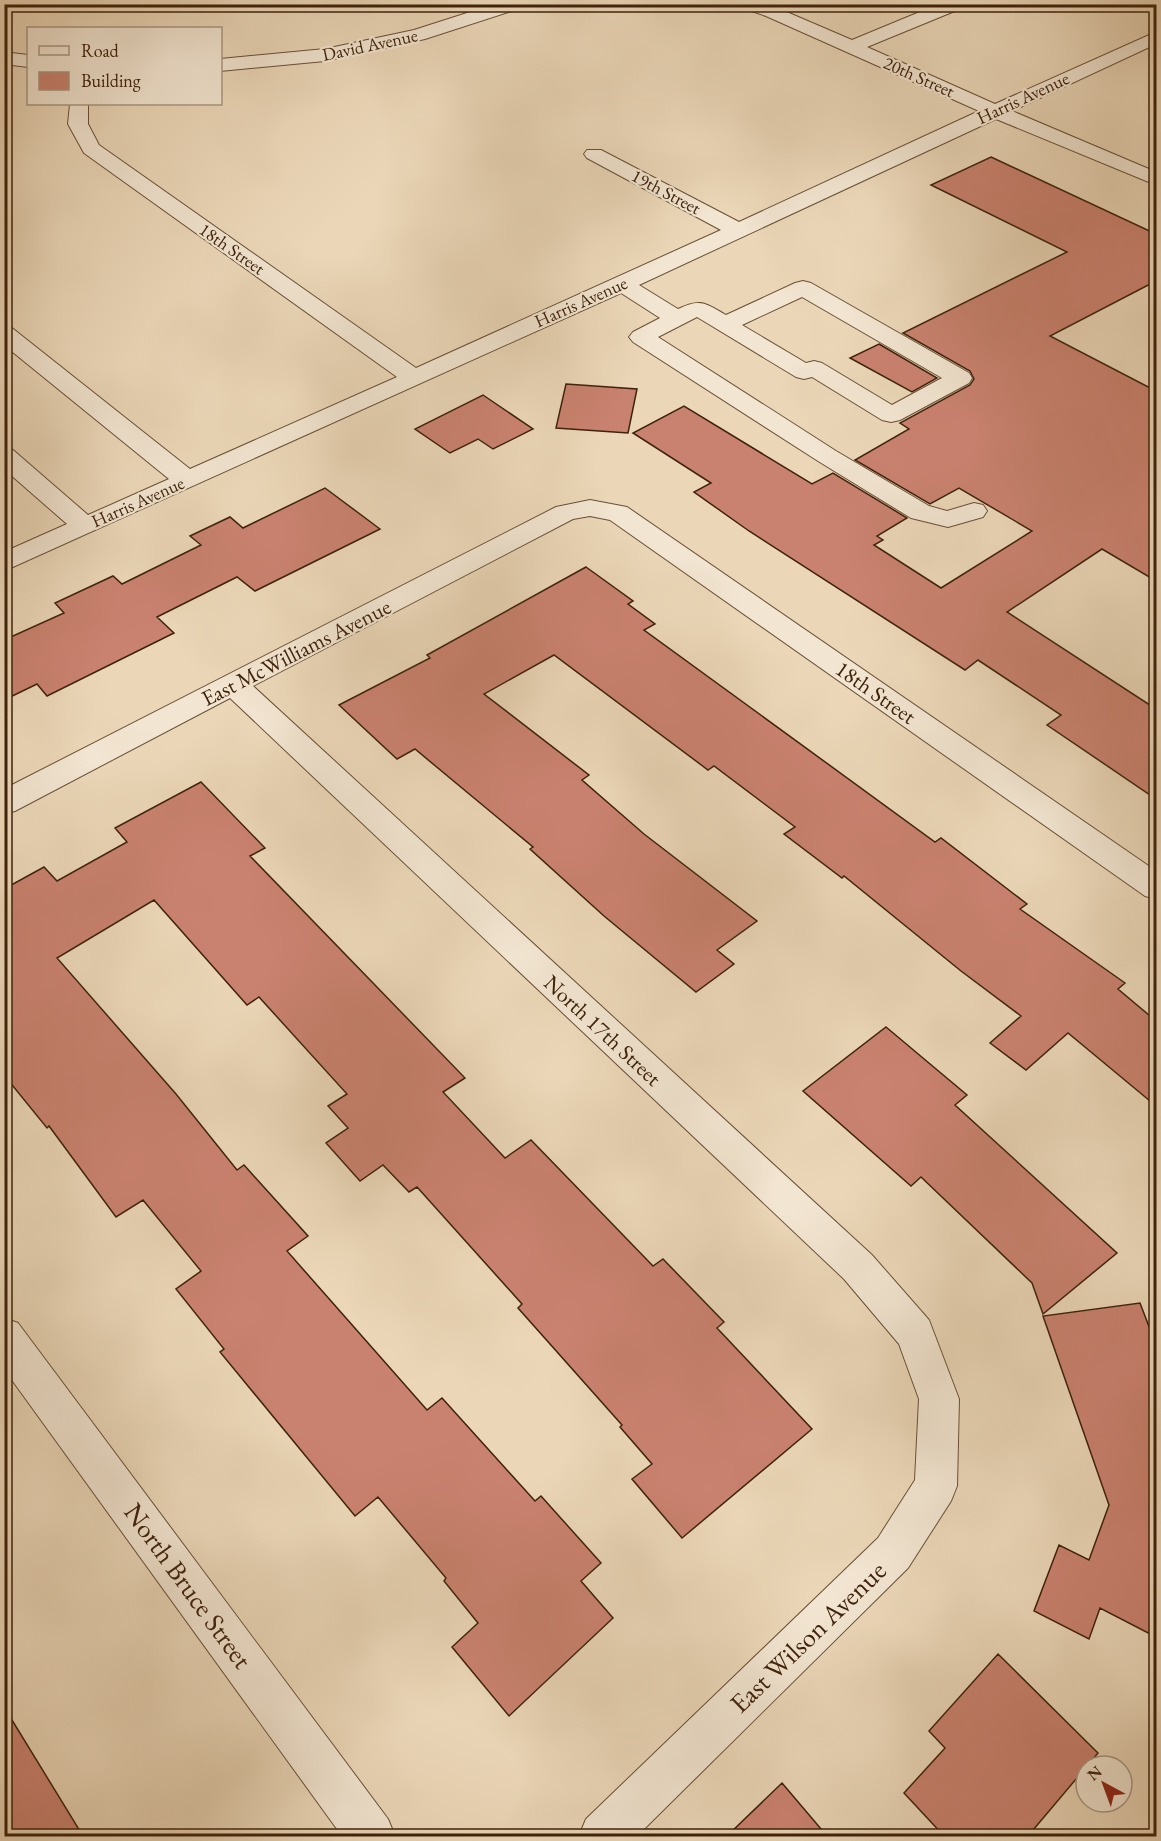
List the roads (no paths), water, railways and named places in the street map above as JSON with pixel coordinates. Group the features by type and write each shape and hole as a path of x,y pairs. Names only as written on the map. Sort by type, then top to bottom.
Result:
{"street":[{"name":"David Avenue","path":"222,66 325,56 418,35 515,4"},
{"name":"20th Street","path":"748,4 772,12 995,111 1156,179"},
{"path":"852,47 956,4"},
{"name":"Harris Avenue","path":"4,563 622,284 1156,37"},
{"path":"4,58 27,61"},
{"name":"18th Street","path":"79,105 78,124 91,149 413,377"},
{"name":"19th Street","path":"594,154 738,230"},
{"path":"622,284 677,318"},
{"path":"725,324 802,288 960,378 891,415 814,368 804,372 698,308 641,337 920,513 948,519 974,511"},
{"path":"4,333 186,480"},
{"path":"4,455 85,526"},
{"name":"18th Street","path":"590,508 618,513 1156,887"},
{"name":"East McWilliams Avenue","path":"4,803 565,513 590,508"},
{"name":"North 17th Street","path":"234,685 858,1267 915,1333 939,1399"},
{"name":"North Bruce Street","path":"4,1336 371,1836"},
{"name":"East Wilson Avenue","path":"603,1836 893,1554 936,1486 939,1399"}]}
